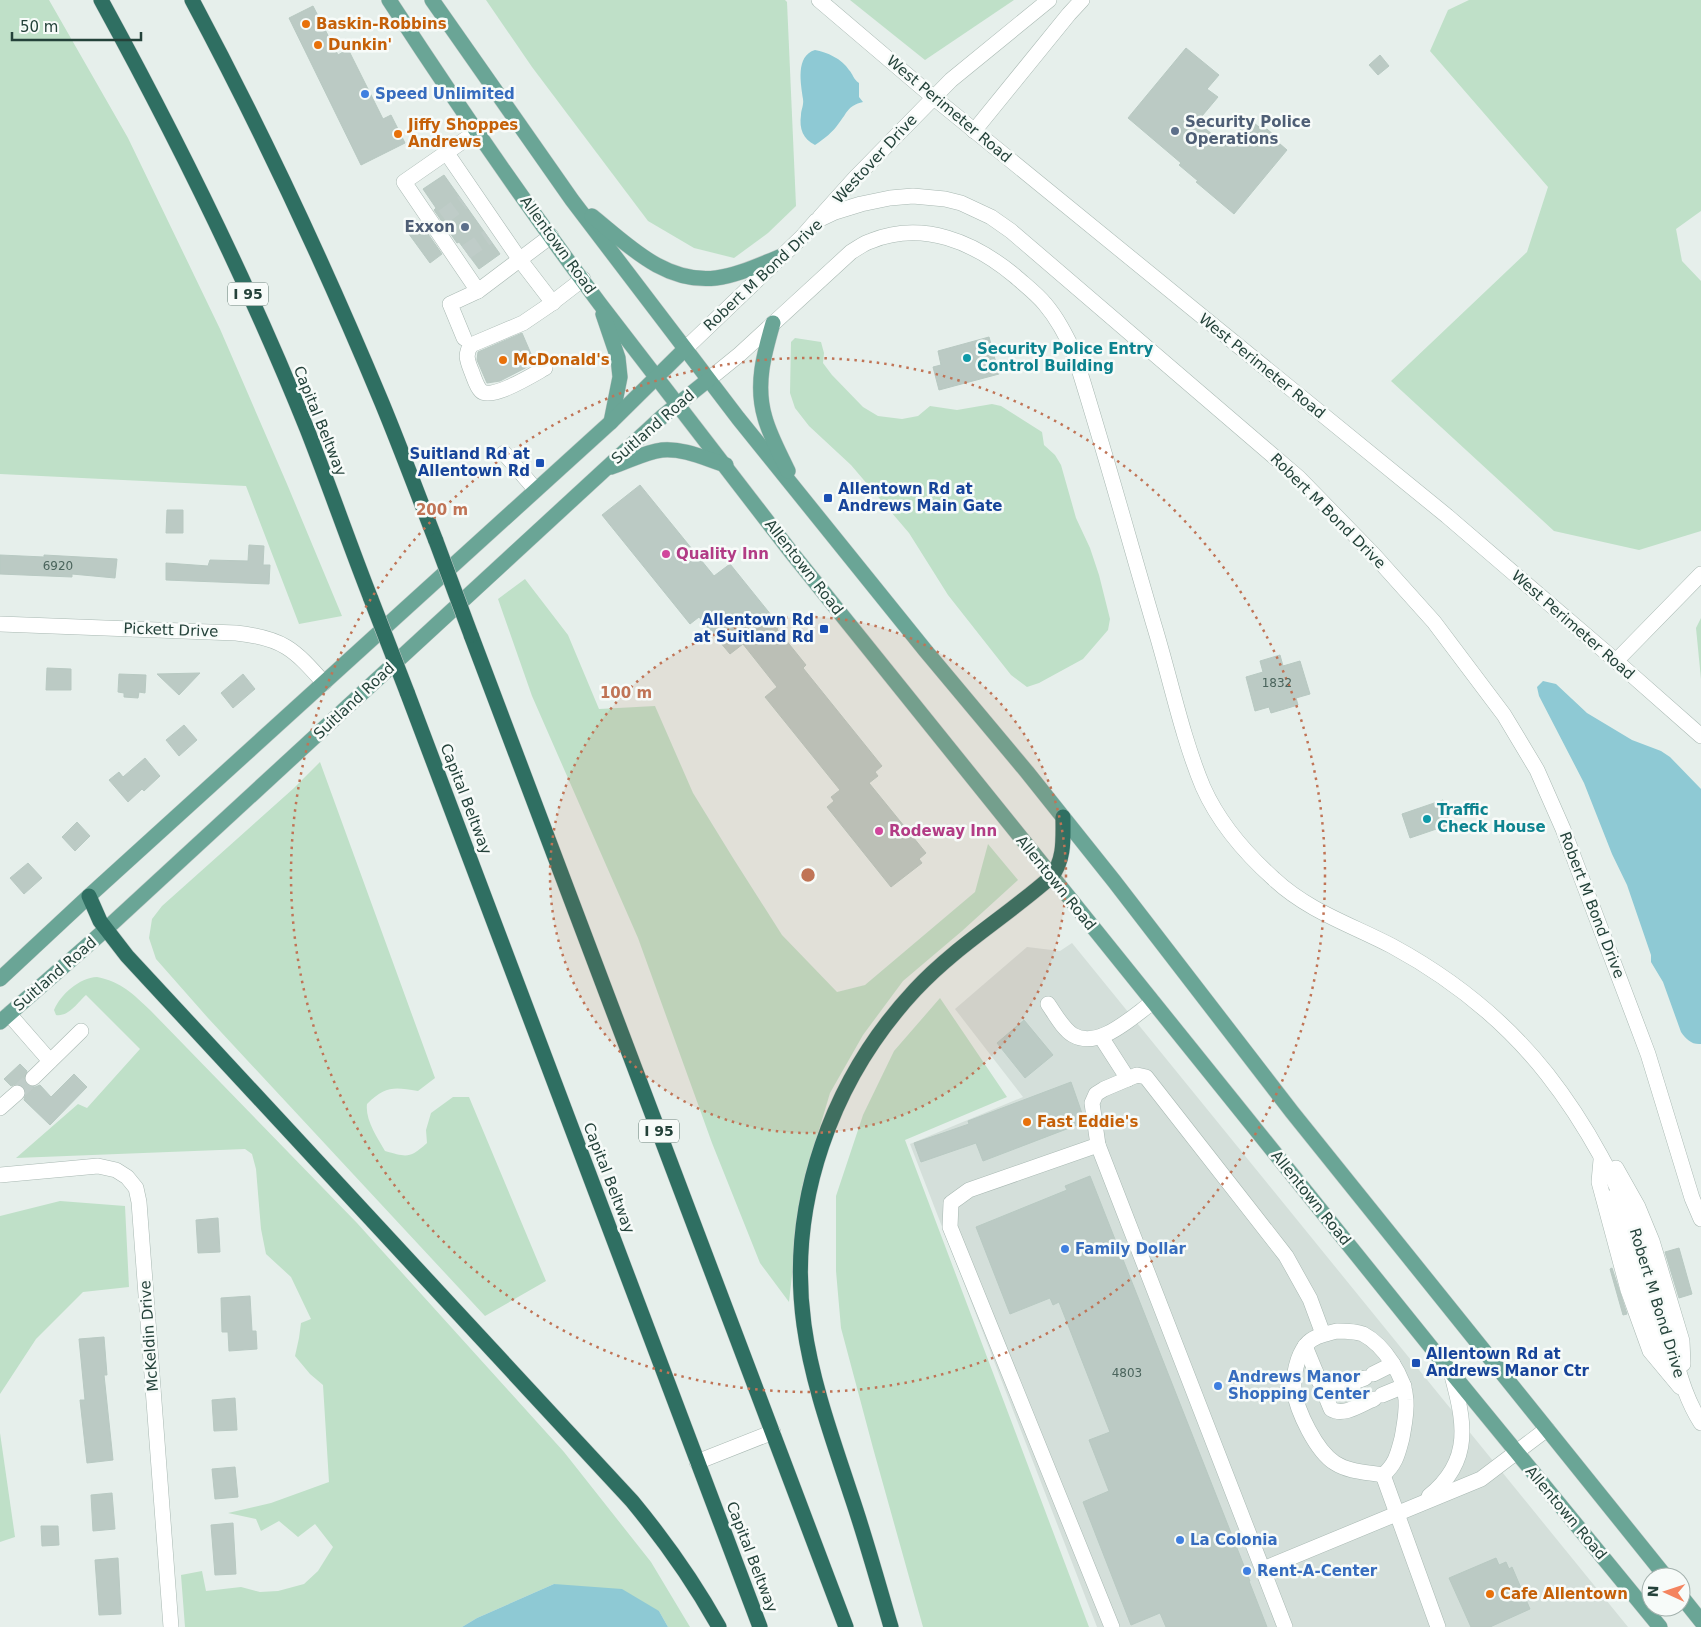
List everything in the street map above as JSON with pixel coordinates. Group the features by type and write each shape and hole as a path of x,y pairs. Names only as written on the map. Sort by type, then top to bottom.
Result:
{"highway":[{"name":"Capital Beltway","path":"101,0 197,184 307,429 760,1627"},
{"name":"I 95","path":"192,0 270,152 327,275 382,404 436,540 846,1627"},
{"path":"891,1627 834,1443 808,1347 802,1300 802,1250 806,1203 818,1155 837,1105 863,1056 914,990 932,972 1051,877 1061,861 1063,817"},
{"path":"89,896 105,930 127,956 622,1489 658,1532 678,1560 719,1627"}],"main road":[{"name":"Allentown Road","path":"389,0 476,132 583,280 791,552 1451,1372 1660,1627"},
{"path":"432,0 572,200 708,380 925,650 1063,817 1258,1070 1658,1567"},
{"path":"572,200 641,255 666,271 678,275 692,278 716,278 739,272 782,256"},
{"path":"600,303 620,368 619,386 610,422"},
{"path":"773,322 763,363 760,398 765,420 798,493"},
{"path":"0,979 610,422 685,349"},
{"name":"Suitland Road","path":"5,1018 105,930 605,470 678,404 708,380"},
{"path":"605,470 661,450 682,451 726,465"},
{"path":"1691,1608 1701,1621"}],"street":[{"name":"West Perimeter Road","path":"819,0 974,131 1447,516 1701,736"},
{"name":"Westover Drive","path":"816,221 933,97 1049,0"},
{"path":"974,131 1082,0"},
{"path":"476,132 404,182 438,221 461,255 478,291"},
{"path":"446,152 469,198 493,233 520,260 550,305"},
{"name":"Robert M Bond Drive","path":"685,349 816,221 835,212 890,198 913,196 945,199 961,203 991,217 1011,231 1299,478 1403,586 1434,622 1504,715 1537,770 1564,829 1648,1054 1692,1198 1701,1219"},
{"name":"Robert M Bond Drive","path":"708,380 740,354 851,252 870,241 894,234 938,234 977,249 996,260 1045,304 1062,328 1073,350 1188,743 1204,787 1221,818 1234,839 1276,882 1333,919 1392,946 1468,996 1488,1012 1546,1073 1587,1132 1629,1212 1684,1393"},
{"path":"464,338 450,304 478,291 551,236"},
{"path":"545,368 504,389 492,394 486,394 481,391 475,381 466,357 467,350 471,345 523,323 583,280"},
{"path":"504,453 535,489"},
{"path":"1616,661 1701,574"},
{"name":"Pickett Drive","path":"0,624 257,635 280,642 290,648 324,683"},
{"path":"1048,1004 1067,1030 1082,1038 1107,1035 1153,1002"},
{"path":"5,1018 50,1061"},
{"path":"33,1078 81,1031"},
{"path":"1101,1037 1128,1079"},
{"path":"1285,1627 1098,1145 1092,1103 1096,1094 1137,1075 1146,1077 1286,1256 1310,1299 1323,1334"},
{"path":"0,1108 17,1093"},
{"path":"1098,1145 969,1190 951,1203 950,1227 1112,1627"},
{"name":"Robert M Bond Drive","path":"1601,1160 1599,1182 1628,1290 1650,1351 1684,1393 1700,1421"},
{"name":"McKeldin Drive","path":"0,1175 98,1166 116,1170 127,1177 136,1188 139,1202 171,1627"},
{"path":"1337,1331 1362,1334 1375,1342 1393,1364 1404,1386 1406,1413 1398,1455 1392,1468 1383,1474 1347,1469 1334,1463 1319,1448 1308,1428 1294,1391 1294,1374 1305,1346 1323,1334 1337,1331"},
{"path":"1305,1346 1331,1409 1335,1411 1345,1411 1404,1386"},
{"path":"1319,1381 1329,1389 1336,1389 1393,1364"},
{"path":"1418,1505 1444,1482 1452,1470 1460,1450 1463,1422 1451,1372"},
{"path":"1263,1569 1481,1479 1547,1429"},
{"path":"697,1462 773,1432"},
{"path":"1383,1474 1438,1627"}],"shaded area":[{"name":"Andrews Manor Shopping Center","path":"1072,943 1628,1627 1097,1627 910,1144 1023,1097 955,1009 1027,947 1060,951"}],"green space":[{"path":"0,0 49,0 128,138 220,329 342,616 299,624 246,486 0,474"},
{"path":"486,0 785,0 787,2 796,206 768,233 734,258 694,248 648,221 532,67"},
{"path":"850,0 1014,0 925,60"},
{"path":"1469,0 1701,0 1701,211 1676,229 1682,261 1701,281 1701,531 1639,550 1554,531 1391,381 1527,252 1548,187 1430,51 1448,10"},
{"path":"795,338 821,342 824,353 823,363 832,375 863,407 878,416 902,419 918,416 930,406 957,410 992,404 1001,406 1042,432 1044,445 1055,455 1061,465 1076,518 1090,548 1099,575 1110,619 1108,630 1083,659 1039,683 1027,687 1011,675 948,595 909,533 851,465 809,426 795,408 790,393 791,342"},
{"path":"525,579 568,635 599,709 655,706 693,793 782,935 837,992 865,985 975,892 988,844 1018,880 903,981 863,1035 830,1093 802,1187 789,1302 760,1263 712,1143 638,938 532,696 498,599"},
{"path":"1701,618 1701,679 1696,628"},
{"path":"320,762 435,1078 418,1091 390,1089 379,1094 367,1104 372,1128 385,1151 403,1155 412,1154 427,1143 426,1130 431,1113 453,1097 469,1097 546,1281 485,1316 208,1018 156,959 149,938 152,919 162,906 294,788"},
{"path":"97,977 120,985 145,1005 357,1223 564,1452 651,1562 690,1627 668,1627 659,1611 554,1584 477,1618 462,1627 185,1627 181,1575 202,1571 206,1591 241,1587 260,1592 278,1591 304,1584 318,1571 333,1547 315,1524 298,1537 279,1521 261,1531 256,1519 228,1513 271,1503 329,1482 323,1385 310,1374 295,1356 301,1323 311,1319 291,1277 266,1254 261,1229 256,1169 252,1154 245,1149 16,1158 78,1104 87,1108 140,1049 86,995 65,1014 56,1015 54,1010 57,1004 71,988 84,980"},
{"path":"940,998 1007,1097 905,1140 1089,1627 923,1627 841,1328 836,1271 836,1196 863,1115 894,1051"},
{"path":"60,1201 125,1206 129,1287 83,1292 36,1339 0,1394 0,1216"},
{"path":"0,1433 15,1537 0,1542"}],"water":[{"path":"815,50 834,57 846,66 859,83 859,97 863,102 848,110 834,129 815,145 807,140 801,129 803,101 801,71 804,58"},
{"path":"1543,681 1556,684 1587,713 1632,740 1661,751 1670,757 1701,789 1701,1044 1695,1044 1690,1041 1681,1032 1663,982 1651,962 1651,955 1627,885 1612,854 1584,783 1539,696 1537,687"},
{"path":"554,1584 622,1589 659,1611 668,1627 462,1627 477,1618"}],"building":[{"path":"313,6 338,55 348,49 383,119 391,115 405,143 361,165 289,18"},
{"name":"Security Police Operations","path":"1186,48 1219,75 1207,89 1218,97 1197,122 1227,146 1249,119 1259,127 1261,124 1287,150 1234,214 1196,182 1198,181 1179,165 1181,163 1128,118"},
{"path":"1380,55 1389,66 1378,75 1369,65"},
{"name":"Exxon","path":"444,175 500,254 479,269 459,242 457,243 434,210 436,208 423,189"},
{"path":"419,221 442,254 430,263 406,230"},
{"name":"McDonald's","path":"522,333 535,363 500,381 487,383 477,360 478,352"},
{"name":"Security Police Entry Control Building","path":"989,337 999,374 939,390 933,367 941,365 938,351"},
{"path":"640,485 714,576 730,564 780,626 777,629 806,665 803,668 882,766 875,772 878,776 869,783 926,853 919,859 922,863 891,887 827,807 834,801 831,797 840,790 765,697 777,687 743,644 730,654 699,617 690,624 602,515"},
{"path":"167,510 183,510 183,533 166,533"},
{"path":"249,545 264,546 263,565 270,565 269,584 166,580 166,563 208,566 210,560 248,561"},
{"path":"0,555 44,557 44,555 117,559 115,578 72,574 72,577 0,574"},
{"path":"1280,655 1283,666 1300,661 1310,694 1296,698 1298,705 1271,713 1269,707 1255,711 1246,677 1263,672 1260,661"},
{"path":"47,668 71,669 71,690 46,690"},
{"path":"200,673 179,695 157,674"},
{"path":"119,674 146,675 145,693 139,692 138,698 124,697 124,693 118,692"},
{"path":"243,674 255,689 233,708 221,693"},
{"path":"184,725 197,740 179,756 166,740"},
{"path":"145,758 160,776 144,791 142,789 128,802 109,780 119,772 123,777"},
{"name":"Traffic Check House","path":"1443,800 1451,824 1410,838 1402,814"},
{"path":"77,822 90,836 75,851 62,837"},
{"path":"28,863 42,878 24,894 10,878"},
{"path":"1024,1020 1053,1055 1025,1078 997,1043"},
{"path":"20,1064 27,1071 24,1080 27,1085 35,1087 40,1085 51,1097 74,1074 87,1087 50,1125 24,1100 26,1092 24,1086 16,1084 11,1086 4,1079"},
{"name":"Fast Eddie's","path":"1071,1082 1085,1122 983,1161 976,1143 921,1162 914,1143 969,1124 968,1121"},
{"path":"1090,1176 1267,1627 1166,1627 1160,1613 1131,1625 1083,1502 1109,1491 1089,1440 1110,1432 1059,1302 1053,1305 1050,1298 1010,1314 976,1227 1067,1190 1065,1186"},
{"path":"218,1218 220,1252 198,1253 196,1220"},
{"path":"1679,1248 1692,1294 1679,1298 1665,1252"},
{"path":"1612,1268 1627,1314 1623,1315 1610,1269"},
{"path":"250,1296 252,1331 256,1331 257,1349 229,1351 228,1332 222,1332 221,1298"},
{"path":"104,1337 107,1375 104,1375 113,1460 87,1463 80,1400 85,1400 79,1339"},
{"path":"235,1398 237,1430 214,1431 212,1400"},
{"path":"235,1467 238,1497 215,1499 212,1469"},
{"path":"112,1493 115,1529 93,1531 91,1495"},
{"path":"233,1523 236,1574 215,1575 211,1525"},
{"path":"41,1526 58,1526 59,1545 42,1546"},
{"path":"118,1558 121,1614 99,1615 95,1560"},
{"name":"Cafe Allentown","path":"1496,1558 1499,1565 1506,1562 1509,1569 1512,1567 1530,1609 1490,1627 1471,1627 1449,1578"}],"tunnel":[{"path":"443,217 463,202"},
{"path":"466,252 488,237"},
{"path":"17,1093 33,1078"}],"place":[{"name":"Baskin-Robbins","path":"306,24"},
{"name":"Dunkin'","path":"318,45"},
{"name":"Speed Unlimited","path":"365,94"},
{"name":"Security Police Operations","path":"1175,131"},
{"name":"Jiffy Shoppes Andrews","path":"398,134"},
{"name":"Exxon","path":"465,227"},
{"name":"Security Police Entry Control Building","path":"967,358"},
{"name":"McDonald's","path":"503,360"},
{"name":"Suitland Rd at Allentown Rd","path":"540,463"},
{"name":"Allentown Rd at Andrews Main Gate","path":"828,498"},
{"name":"Quality Inn","path":"666,554"},
{"name":"Allentown Rd at Suitland Rd","path":"824,629"},
{"name":"Traffic Check House","path":"1427,819"},
{"name":"Rodeway Inn","path":"879,831"},
{"name":"Fast Eddie's","path":"1027,1122"},
{"name":"Family Dollar","path":"1065,1249"},
{"name":"Allentown Rd at Andrews Manor Ctr","path":"1416,1363"},
{"name":"Andrews Manor Shopping Center","path":"1218,1386"},
{"name":"La Colonia","path":"1180,1540"},
{"name":"Rent-A-Center","path":"1247,1571"},
{"name":"Cafe Allentown","path":"1490,1594"}]}
